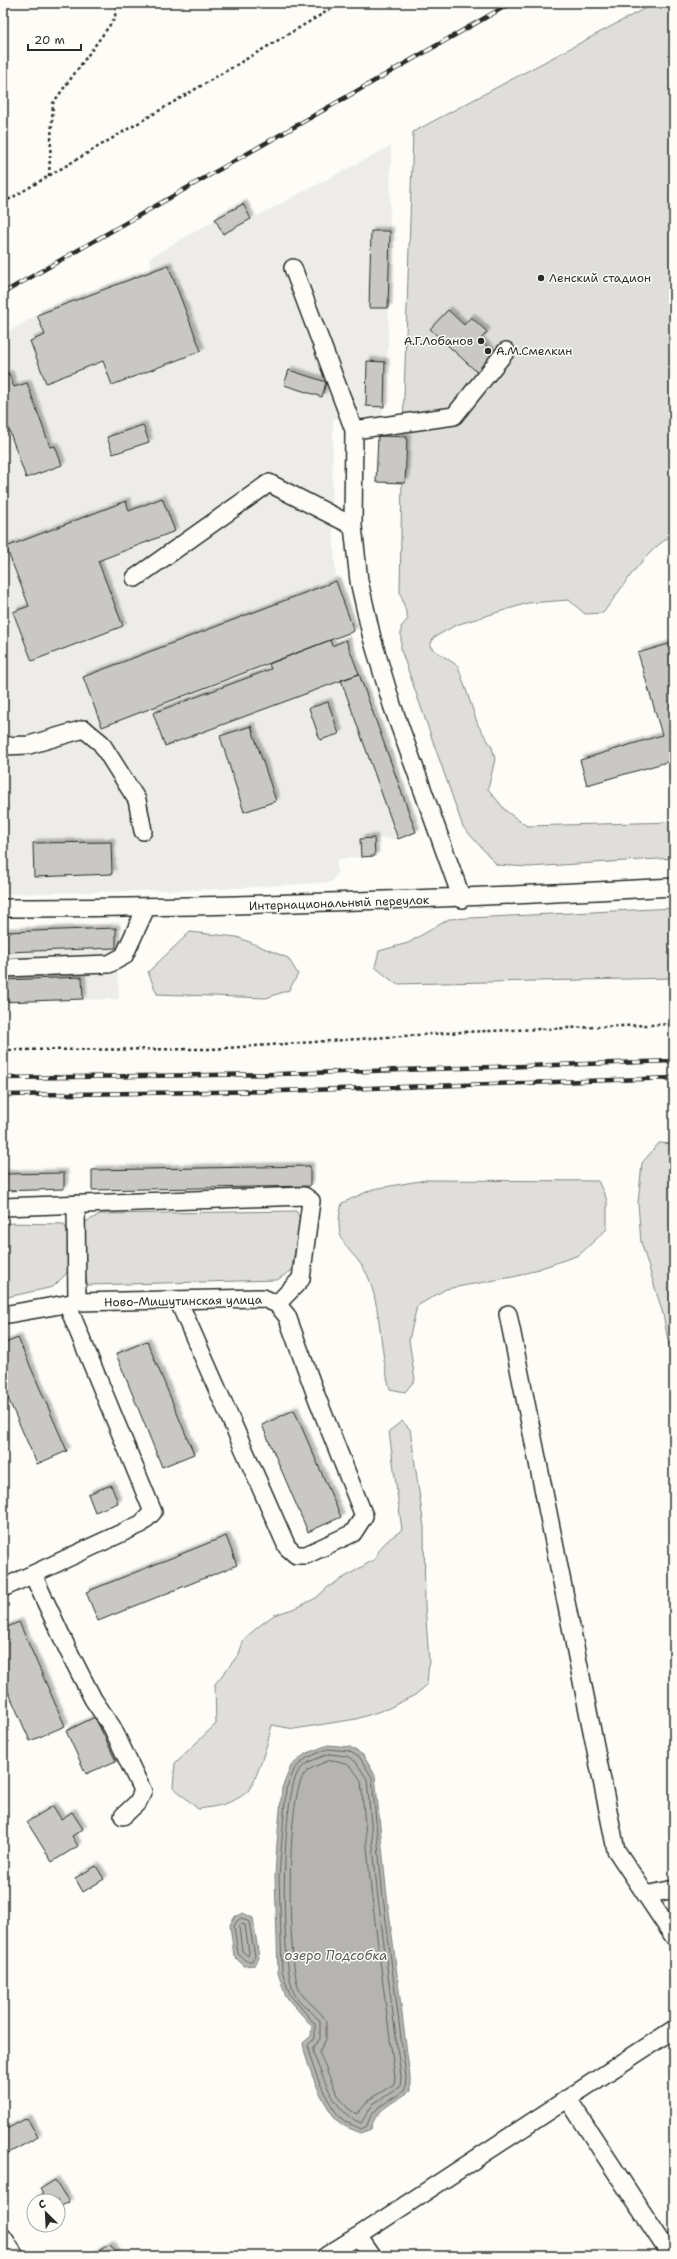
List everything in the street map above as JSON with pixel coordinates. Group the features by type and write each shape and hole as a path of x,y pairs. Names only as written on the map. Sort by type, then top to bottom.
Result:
{"street":[{"path":"293,268 354,430 354,526 359,582 372,638 392,705 462,899"},
{"path":"354,430 454,416 506,352"},
{"path":"135,578 270,483 354,526"},
{"path":"3,746 29,745 84,729 101,743 137,800 143,831"},
{"name":"Интернациональный переулок","path":"3,908 146,908 462,899 674,887"},
{"path":"3,968 108,964 124,956 146,908"},
{"path":"3,1207 304,1196 311,1201 301,1279 278,1304"},
{"path":"3,1588 141,1524 153,1512 151,1501 72,1303 76,1204"},
{"name":"Ново-Мишутинская улица","path":"3,1315 72,1303 178,1300 263,1298 278,1304 287,1316 317,1398 364,1516 354,1533 306,1555 296,1555 287,1547 178,1300"},
{"path":"508,1314 616,1850 674,1937"},
{"path":"33,1575 75,1664 93,1699 112,1727 143,1792 137,1803 123,1816"},
{"path":"646,1895 674,1889"},
{"path":"326,2256 674,2029"},
{"path":"568,2099 671,2256"},
{"path":"358,2236 372,2256"},
{"path":"3,2237 15,2256"}],"path":[{"path":"49,176 53,103 115,18 116,3"},
{"path":"3,203 341,3"},
{"path":"3,1050 210,1050 462,1032 674,1024"}],"shaded area":[{"name":"Ленский стадион","path":"655,3 674,3 674,534 663,541 643,560 603,613 585,614 569,600 528,603 456,625 433,638 430,647 458,666 478,725 492,747 495,759 488,789 506,811 527,826 672,822 674,824 674,858 529,867 497,865 463,827 401,650 401,627 408,619 400,592 403,424 413,132"},
{"path":"391,146 388,352 385,362 382,416 333,419 332,509 336,581 354,631 331,640 332,645 346,640 416,832 398,839 375,838 375,856 337,859 337,873 332,882 221,889 3,894 3,335 37,315 153,271 149,258 243,204 251,219"},
{"path":"674,908 674,978 396,984 375,967 379,951 408,943 449,919"},
{"path":"116,928 119,999 3,1002 3,932"},
{"path":"190,932 237,937 288,958 298,974 289,990 266,998 157,994 148,972"},
{"path":"659,1143 674,1144 674,1448 671,1430 673,1367 663,1314 641,1242 638,1203 642,1163"},
{"path":"425,1180 598,1181 607,1200 607,1229 579,1255 518,1276 446,1289 417,1306 409,1340 415,1380 405,1392 390,1389 384,1362 374,1294 365,1270 342,1239 339,1230 339,1218 342,1203 373,1189"},
{"path":"296,1211 301,1221 291,1271 277,1280 88,1285 83,1270 85,1222 101,1214"},
{"path":"3,1223 64,1224 71,1239 71,1256 67,1273 53,1287 3,1298"},
{"path":"402,1421 410,1429 424,1527 425,1606 429,1660 427,1685 415,1695 387,1709 356,1719 294,1729 272,1725 258,1771 251,1787 247,1792 230,1802 198,1809 173,1787 175,1763 216,1724 215,1684 239,1654 244,1639 274,1615 296,1608 316,1598 328,1587 375,1559 383,1546 402,1530 389,1431"}],"water":[{"name":"озеро Подсобка","path":"328,1745 350,1747 363,1755 375,1775 386,1888 410,2077 410,2091 381,2111 373,2122 371,2129 361,2133 341,2124 333,2115 321,2096 311,2073 303,2043 311,2036 312,2026 286,1997 278,1972 275,1876 282,1788 291,1766 305,1754"},
{"path":"243,1913 253,1918 259,1958 255,1965 244,1966 234,1956 230,1925 234,1917"}],"building":[{"path":"243,204 251,219 223,234 215,219"},
{"path":"371,231 390,231 388,308 369,308"},
{"path":"168,265 201,351 112,385 103,361 46,383 30,341 45,335 37,315"},
{"path":"448,310 464,325 471,317 487,332 480,340 495,354 478,373 430,329"},
{"path":"367,361 385,362 384,407 366,406"},
{"path":"289,370 326,382 322,397 284,385"},
{"path":"9,374 14,387 27,383 50,447 55,446 62,465 26,478 8,427 3,428 3,376"},
{"path":"143,425 149,442 113,454 107,437"},
{"path":"378,436 407,437 405,483 376,482"},
{"path":"162,498 175,531 98,561 123,626 32,661 13,612 29,606 6,547 126,501 129,511"},
{"path":"336,581 354,631 102,727 83,677"},
{"path":"330,640 332,646 346,640 359,674 165,746 153,713 271,669 269,664"},
{"path":"672,643 674,649 674,760 587,785 580,760 662,735 638,653"},
{"path":"359,674 416,832 398,839 341,680"},
{"path":"328,702 339,734 320,740 309,708"},
{"path":"251,726 276,801 244,812 220,736"},
{"path":"374,838 375,856 361,857 360,839"},
{"path":"111,842 112,874 34,877 33,843"},
{"path":"116,928 116,948 6,952 5,932"},
{"path":"82,977 83,999 3,1002 3,980"},
{"path":"310,1166 310,1186 92,1190 92,1170"},
{"path":"64,1173 64,1189 3,1191 3,1174"},
{"path":"18,1338 67,1451 37,1464 3,1387 3,1344"},
{"path":"147,1341 194,1454 162,1467 116,1354"},
{"path":"294,1410 341,1517 308,1532 262,1425"},
{"path":"111,1485 118,1503 95,1512 88,1494"},
{"path":"226,1536 237,1565 98,1621 86,1592"},
{"path":"19,1622 65,1726 30,1741 3,1680 3,1629"},
{"path":"95,1717 116,1761 86,1774 66,1731"},
{"path":"53,1806 61,1819 72,1812 83,1829 72,1836 78,1846 52,1862 27,1822"},
{"path":"96,1866 104,1879 83,1892 75,1878"},
{"path":"27,2118 38,2137 3,2156 3,2131"},
{"path":"55,2180 63,2193 42,2193 40,2189"},
{"path":"110,2244 117,2256 90,2256"}],"railway":[{"path":"3,293 511,3"},
{"path":"3,1078 279,1074 674,1061"},
{"path":"3,1095 279,1091 674,1078"}],"place":[{"name":"Ленский стадион","path":"541,278"},
{"name":"А.Г.Лобанов","path":"481,341"},
{"name":"А.М.Смелкин","path":"488,351"}]}
